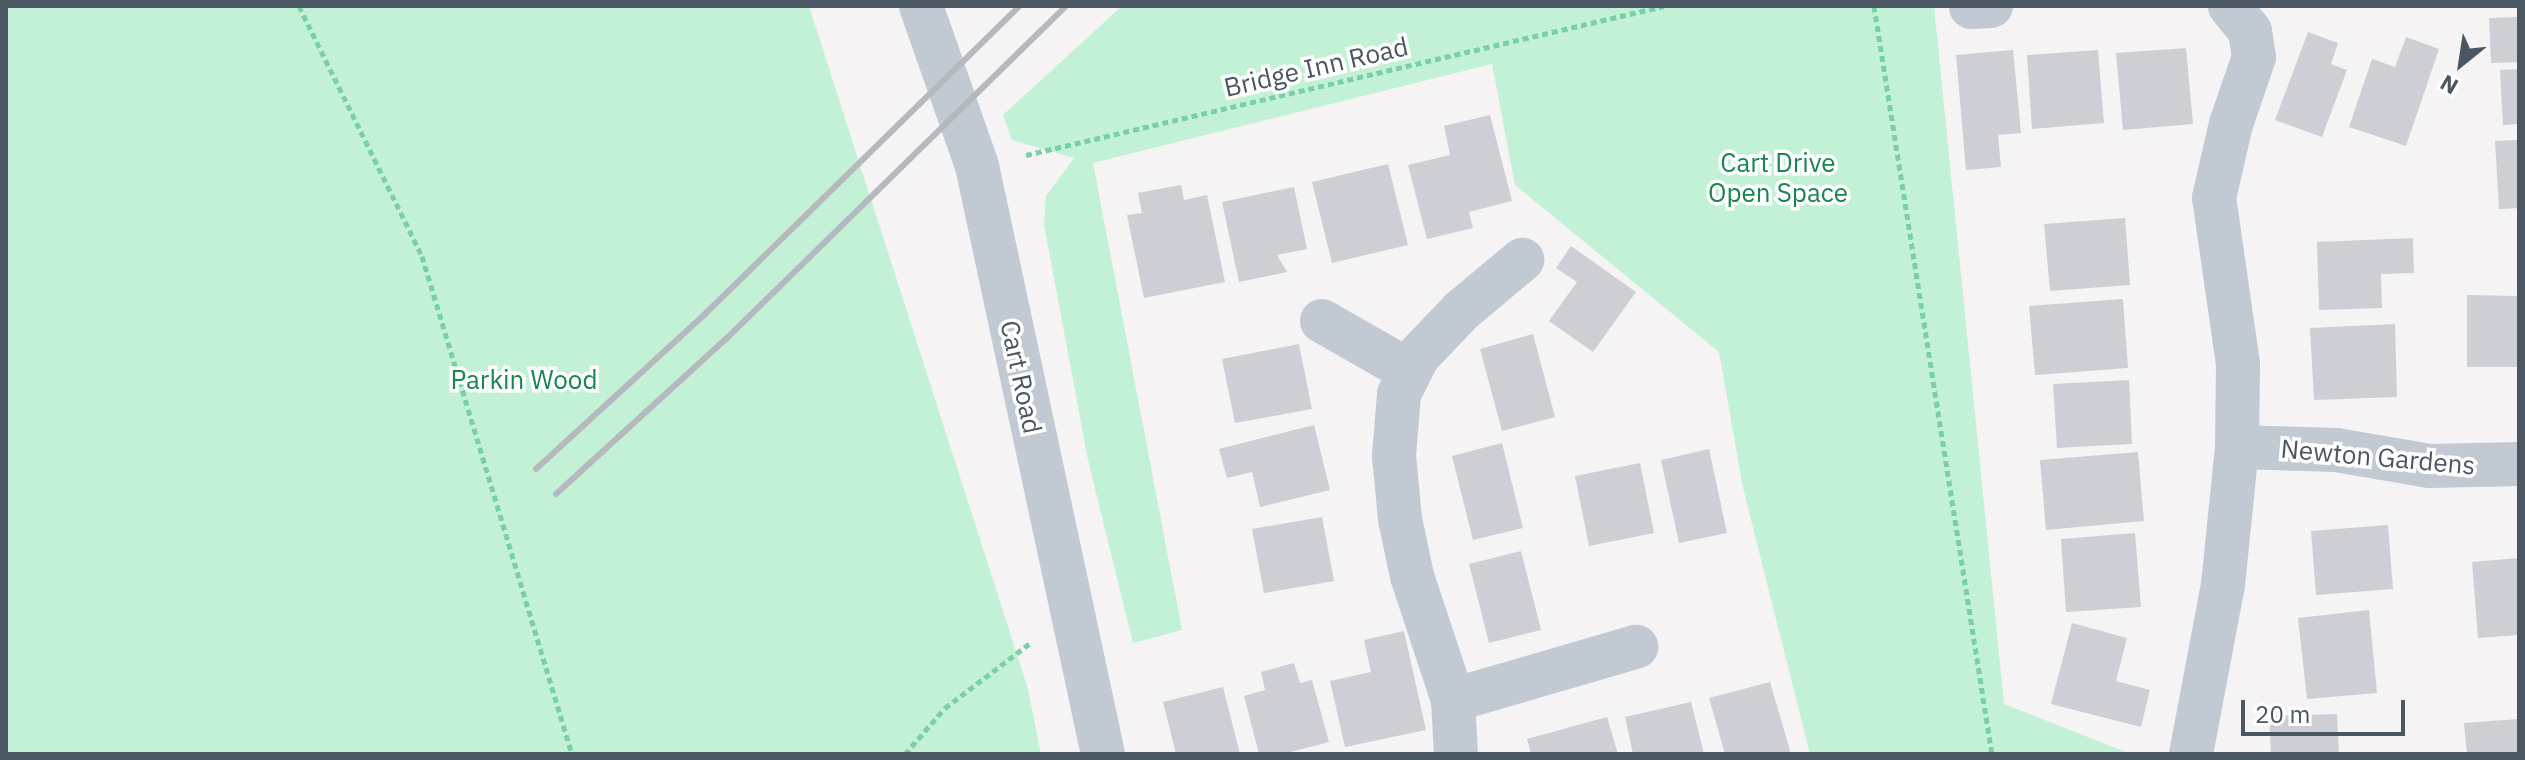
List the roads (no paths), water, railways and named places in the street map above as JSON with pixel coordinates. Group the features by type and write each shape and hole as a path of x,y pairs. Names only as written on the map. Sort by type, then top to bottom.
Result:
{"street":[{"name":"Cart Road","path":"921,6 977,166 1103,754"},
{"path":"2191,754 2223,585 2237,447 2238,364 2214,198 2231,124 2254,57 2250,31 2230,6"},
{"path":"1456,754 1453,700 1412,576 1400,519 1394,456 1399,394 1408,370 1461,311 1522,260"},
{"path":"1322,321 1408,370"},
{"name":"Newton Gardens","path":"2237,447 2336,450 2430,466 2519,464"},
{"path":"1453,700 1636,647"}],"railway":[{"path":"536,469 705,314 1019,6"},
{"path":"556,494 727,338 1066,6"}],"park label":[{"name":"Cart Drive Open Space","path":"1778,178"},
{"name":"Parkin Wood","path":"524,380"}]}
